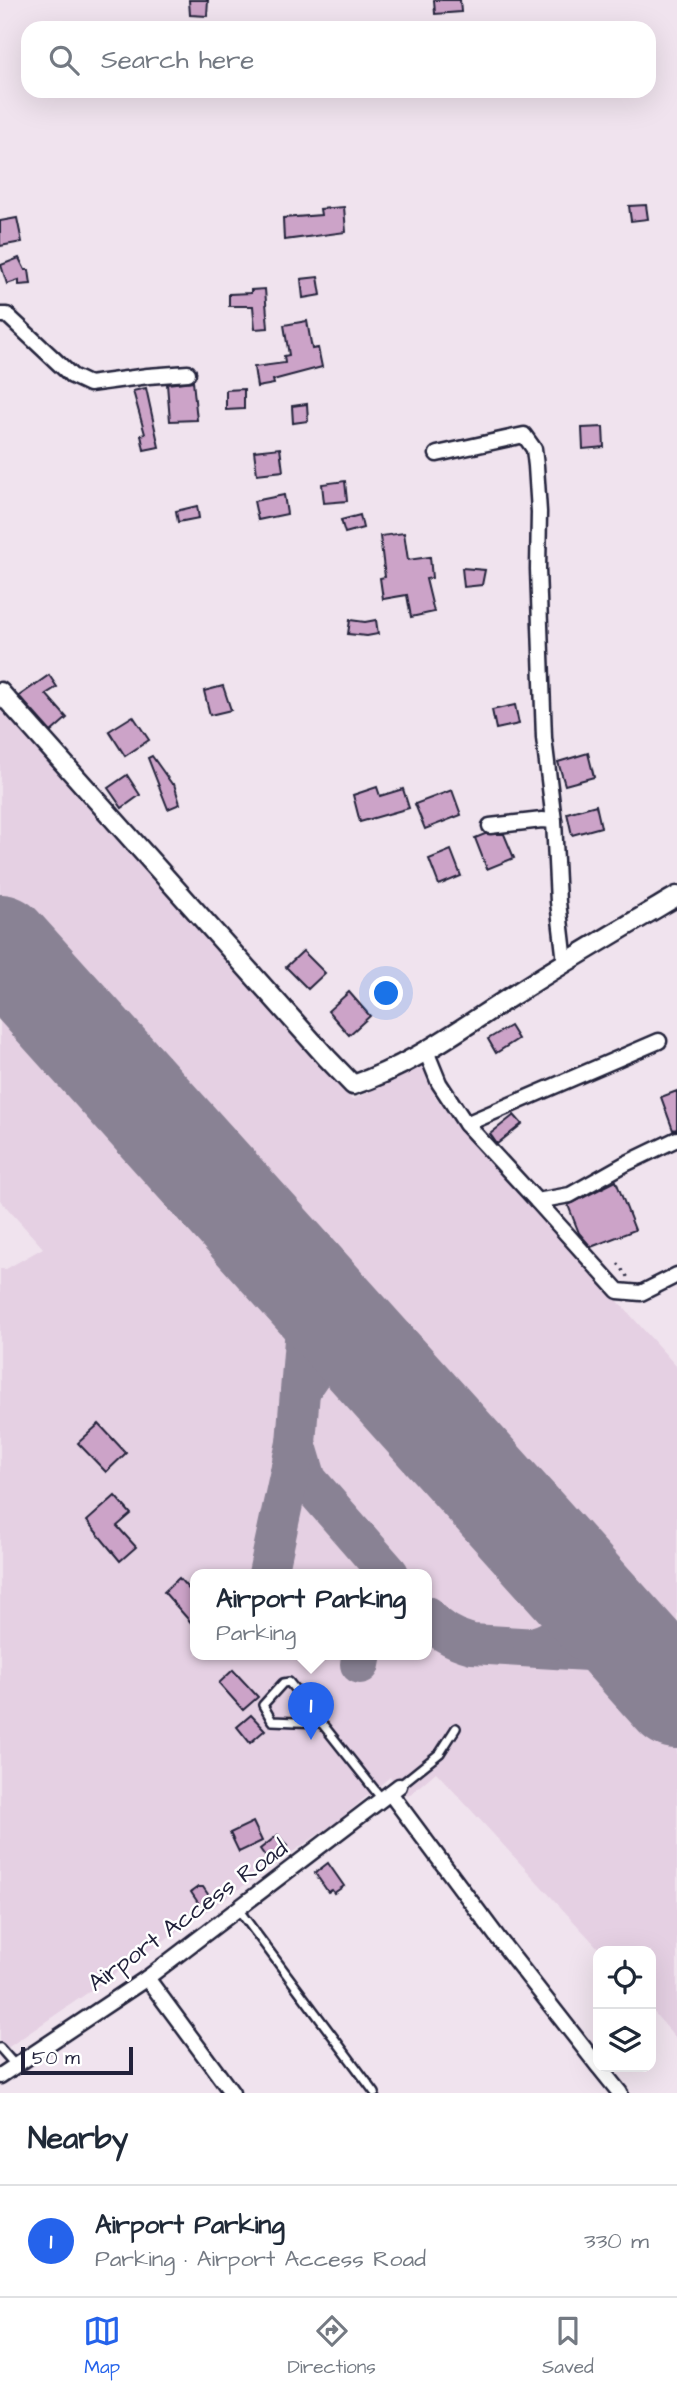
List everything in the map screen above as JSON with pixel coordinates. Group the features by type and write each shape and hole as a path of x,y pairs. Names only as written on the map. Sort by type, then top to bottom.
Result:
{"street":[{"path":"0,314 7,315 72,376 89,384 188,373"},
{"path":"437,454 524,435 534,449 539,512 538,569 544,738 554,821 558,902 565,962"},
{"path":"0,692 353,1085 377,1077 426,1051 565,962 677,896"},
{"path":"490,826 554,821"},
{"path":"466,1124 659,1041"},
{"path":"426,1051 439,1083 466,1124 618,1291 641,1293 677,1275"},
{"path":"537,1201 570,1195 677,1139"},
{"path":"391,1793 498,1938 593,2058"},
{"name":"Airport Access Road","path":"0,2076 147,1978 391,1793"},
{"path":"147,1978 232,2093"},
{"path":"604,2072 620,2093"}],"lane":[{"path":"321,1723 272,1721 263,1705 283,1683 289,1682 321,1723 391,1793 440,1753 456,1728"},
{"path":"238,1909 375,2093"},
{"path":"0,2048 15,2065"}],"shaded area":[{"path":"0,705 256,987 352,1100 425,1065 435,1097 677,1367 677,2039 656,2015 656,1946 596,1946 436,1772 408,1796 390,1777 335,1823 0,2053 0,1269 6,1269 43,1248 0,1200"}],"building":[{"path":"189,0 208,0 207,16 190,15"},
{"path":"434,0 460,0 461,12 435,14"},
{"path":"646,205 648,219 631,221 629,206"},
{"path":"344,207 346,232 284,240 283,218 321,215 320,209"},
{"path":"17,218 22,242 0,246 0,221"},
{"path":"19,258 25,270 29,270 31,284 19,285 19,280 7,284 1,265"},
{"path":"318,277 321,295 303,298 301,279"},
{"path":"265,289 268,328 255,329 253,306 229,306 229,294"},
{"path":"307,321 312,349 318,348 322,367 273,380 274,384 257,387 254,367 285,363 284,356 289,355 284,325"},
{"path":"193,381 197,420 170,421 167,384"},
{"path":"146,388 159,447 144,450 141,435 145,434 133,391"},
{"path":"244,389 244,409 226,410 226,390"},
{"path":"307,404 308,421 293,423 292,406"},
{"path":"603,427 604,447 583,449 582,428"},
{"path":"280,448 283,471 257,474 254,451"},
{"path":"345,481 347,501 324,503 322,484"},
{"path":"284,495 287,514 258,520 254,501"},
{"path":"197,506 199,518 178,522 176,511"},
{"path":"360,515 363,528 345,533 341,520"},
{"path":"404,533 408,560 430,557 432,578 426,579 434,612 411,617 407,595 383,599 380,578 385,577 380,536"},
{"path":"462,568 485,570 482,585 464,587"},
{"path":"350,620 376,620 378,634 348,634"},
{"path":"49,675 57,687 46,694 67,718 51,732 19,696"},
{"path":"223,686 231,710 210,715 204,691"},
{"path":"515,705 519,724 496,729 492,710"},
{"path":"133,716 149,740 125,756 109,731"},
{"path":"588,753 594,777 565,785 558,762"},
{"path":"152,756 174,784 180,804 168,809 148,758"},
{"path":"127,775 140,795 122,808 108,788"},
{"path":"377,787 380,796 403,789 409,808 360,822 353,795"},
{"path":"452,790 461,815 425,829 415,804"},
{"path":"596,805 601,827 572,835 567,813"},
{"path":"485,834 504,834 514,858 487,869 475,838"},
{"path":"451,850 461,876 439,885 429,859"},
{"path":"303,951 325,973 308,989 286,967"},
{"path":"349,992 370,1016 349,1035 328,1011"},
{"path":"510,1026 518,1039 496,1053 488,1039"},
{"path":"677,1091 677,1129 673,1130 661,1097"},
{"path":"514,1115 522,1124 497,1144 490,1134"},
{"path":"616,1181 635,1230 591,1247 579,1233 568,1205"},
{"path":"99,1424 126,1453 106,1472 78,1443"},
{"path":"115,1496 131,1514 117,1526 136,1547 120,1561 87,1521"},
{"path":"179,1578 190,1590 190,1621 164,1592"},
{"path":"233,1670 258,1697 243,1710 219,1683"},
{"path":"251,1715 265,1730 250,1743 237,1727"},
{"path":"253,1822 262,1841 239,1852 230,1833"},
{"path":"278,1835 287,1846 268,1860 260,1849"},
{"path":"328,1863 344,1886 334,1893 332,1890 328,1892 315,1873"},
{"path":"203,1887 214,1903 203,1910 191,1892"}],"taxiway":[{"path":"269,1569 296,1443 308,1288"},
{"path":"300,1392 318,1366 326,1359 345,1351 364,1357 401,1391"},
{"path":"296,1443 307,1480 385,1569"},
{"path":"533,1647 560,1634 571,1620 571,1589 557,1565"},
{"path":"432,1622 447,1634 472,1644 637,1654"},
{"path":"360,1664 361,1660"}],"runway":[{"path":"0,945 677,1698"}],"place":[{"name":"Airport Parking","path":"311,1740"}]}
